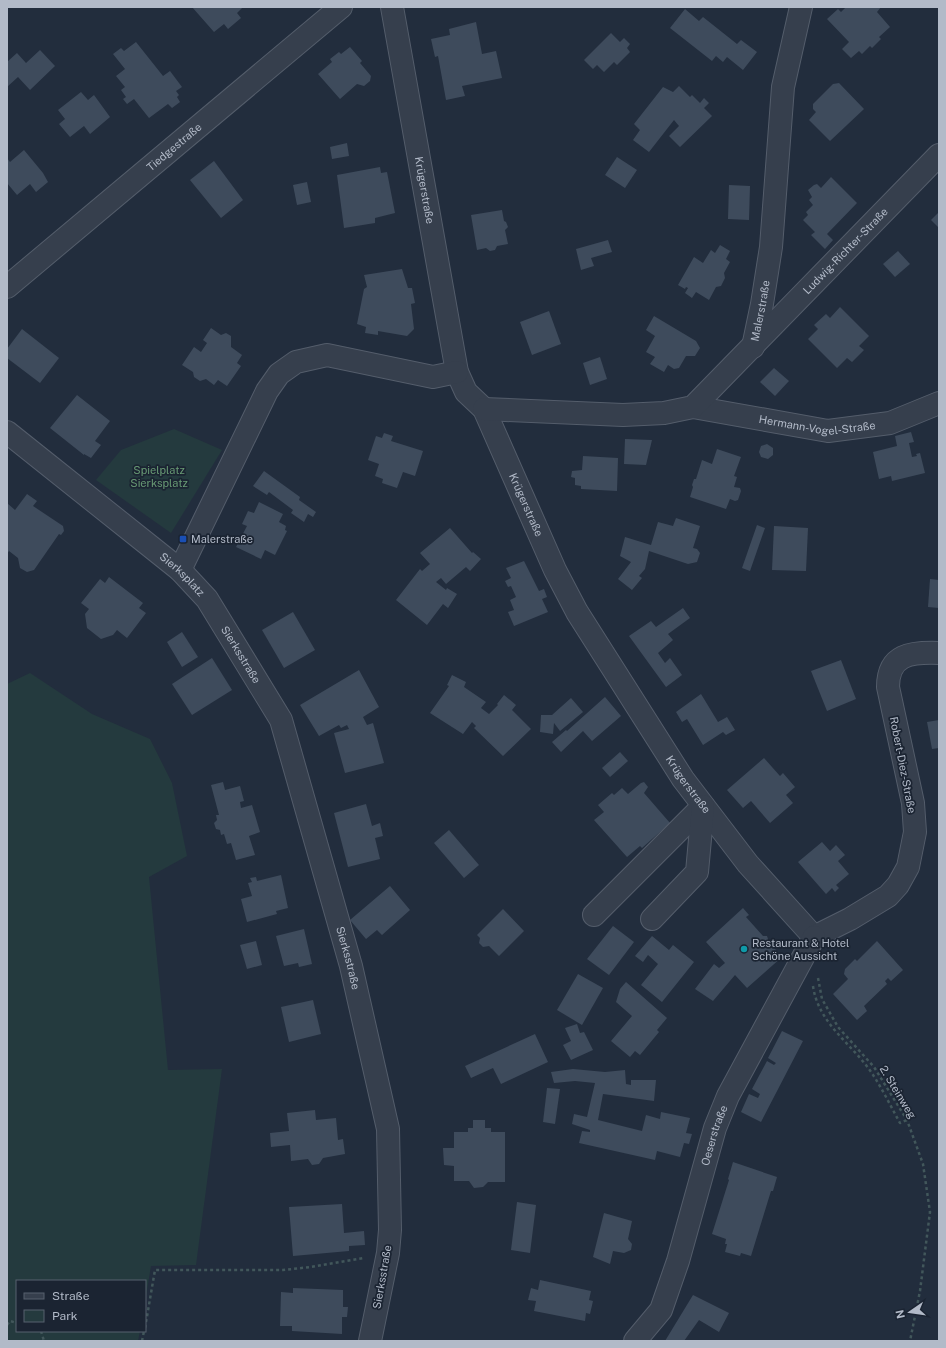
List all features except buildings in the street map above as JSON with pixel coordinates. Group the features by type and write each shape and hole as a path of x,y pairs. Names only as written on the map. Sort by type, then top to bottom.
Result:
{"street":[{"name":"Tiedgestraße","path":"7,287 341,7"},
{"name":"Krügerstraße","path":"392,7 457,372 466,392 484,409 555,570 577,612 683,780 748,864 814,937"},
{"name":"Malerstraße","path":"693,406 752,348 762,304 771,246 782,87 801,7"},
{"name":"Ludwig-Richter-Straße","path":"752,348 939,155"},
{"path":"180,570 267,391 279,374 296,362 327,355 433,377 457,372"},
{"name":"Hermann-Vogel-Straße","path":"693,406 828,431 890,424 939,403"},
{"path":"484,409 623,415 664,413 693,406"},
{"name":"Sierksplatz","path":"7,432 180,570 207,599"},
{"name":"Sierksstraße","path":"207,599 281,720 351,966 388,1129 390,1230 388,1253 370,1341"},
{"name":"Robert-Diez-Straße","path":"814,937 850,919 888,896 898,885 908,867 915,832 913,804 888,687 888,673 899,660 907,656 921,652 939,653"},
{"path":"594,915 703,806"},
{"path":"652,919 697,872 703,806"},
{"name":"Oeserstraße","path":"635,1341 661,1310 678,1261 715,1128 728,1096 814,937"}],"path":[{"name":"2. Steinweg","path":"819,976 818,981 822,999 838,1027 874,1067 907,1120 923,1164 930,1212 920,1291 910,1341"},
{"path":"813,981 815,997 823,1016 869,1069 900,1123 907,1120"},
{"path":"146,1324 155,1270 282,1270 311,1267 388,1253"},
{"path":"7,1325 10,1321 16,1323"}],"green space":[{"name":"Spielplatz Sierksplatz","path":"174,429 222,450 171,533 96,480 121,450"},
{"path":"30,673 92,714 150,739 172,783 187,856 149,877 168,1070 222,1069 196,1265 151,1266 146,1296 146,1280 16,1280 16,1332 140,1332 138,1341 7,1341 7,684"}],"place":[{"name":"Malerstraße","path":"183,539"},
{"name":"Restaurant & Hotel Schöne Aussicht","path":"744,949"}]}
